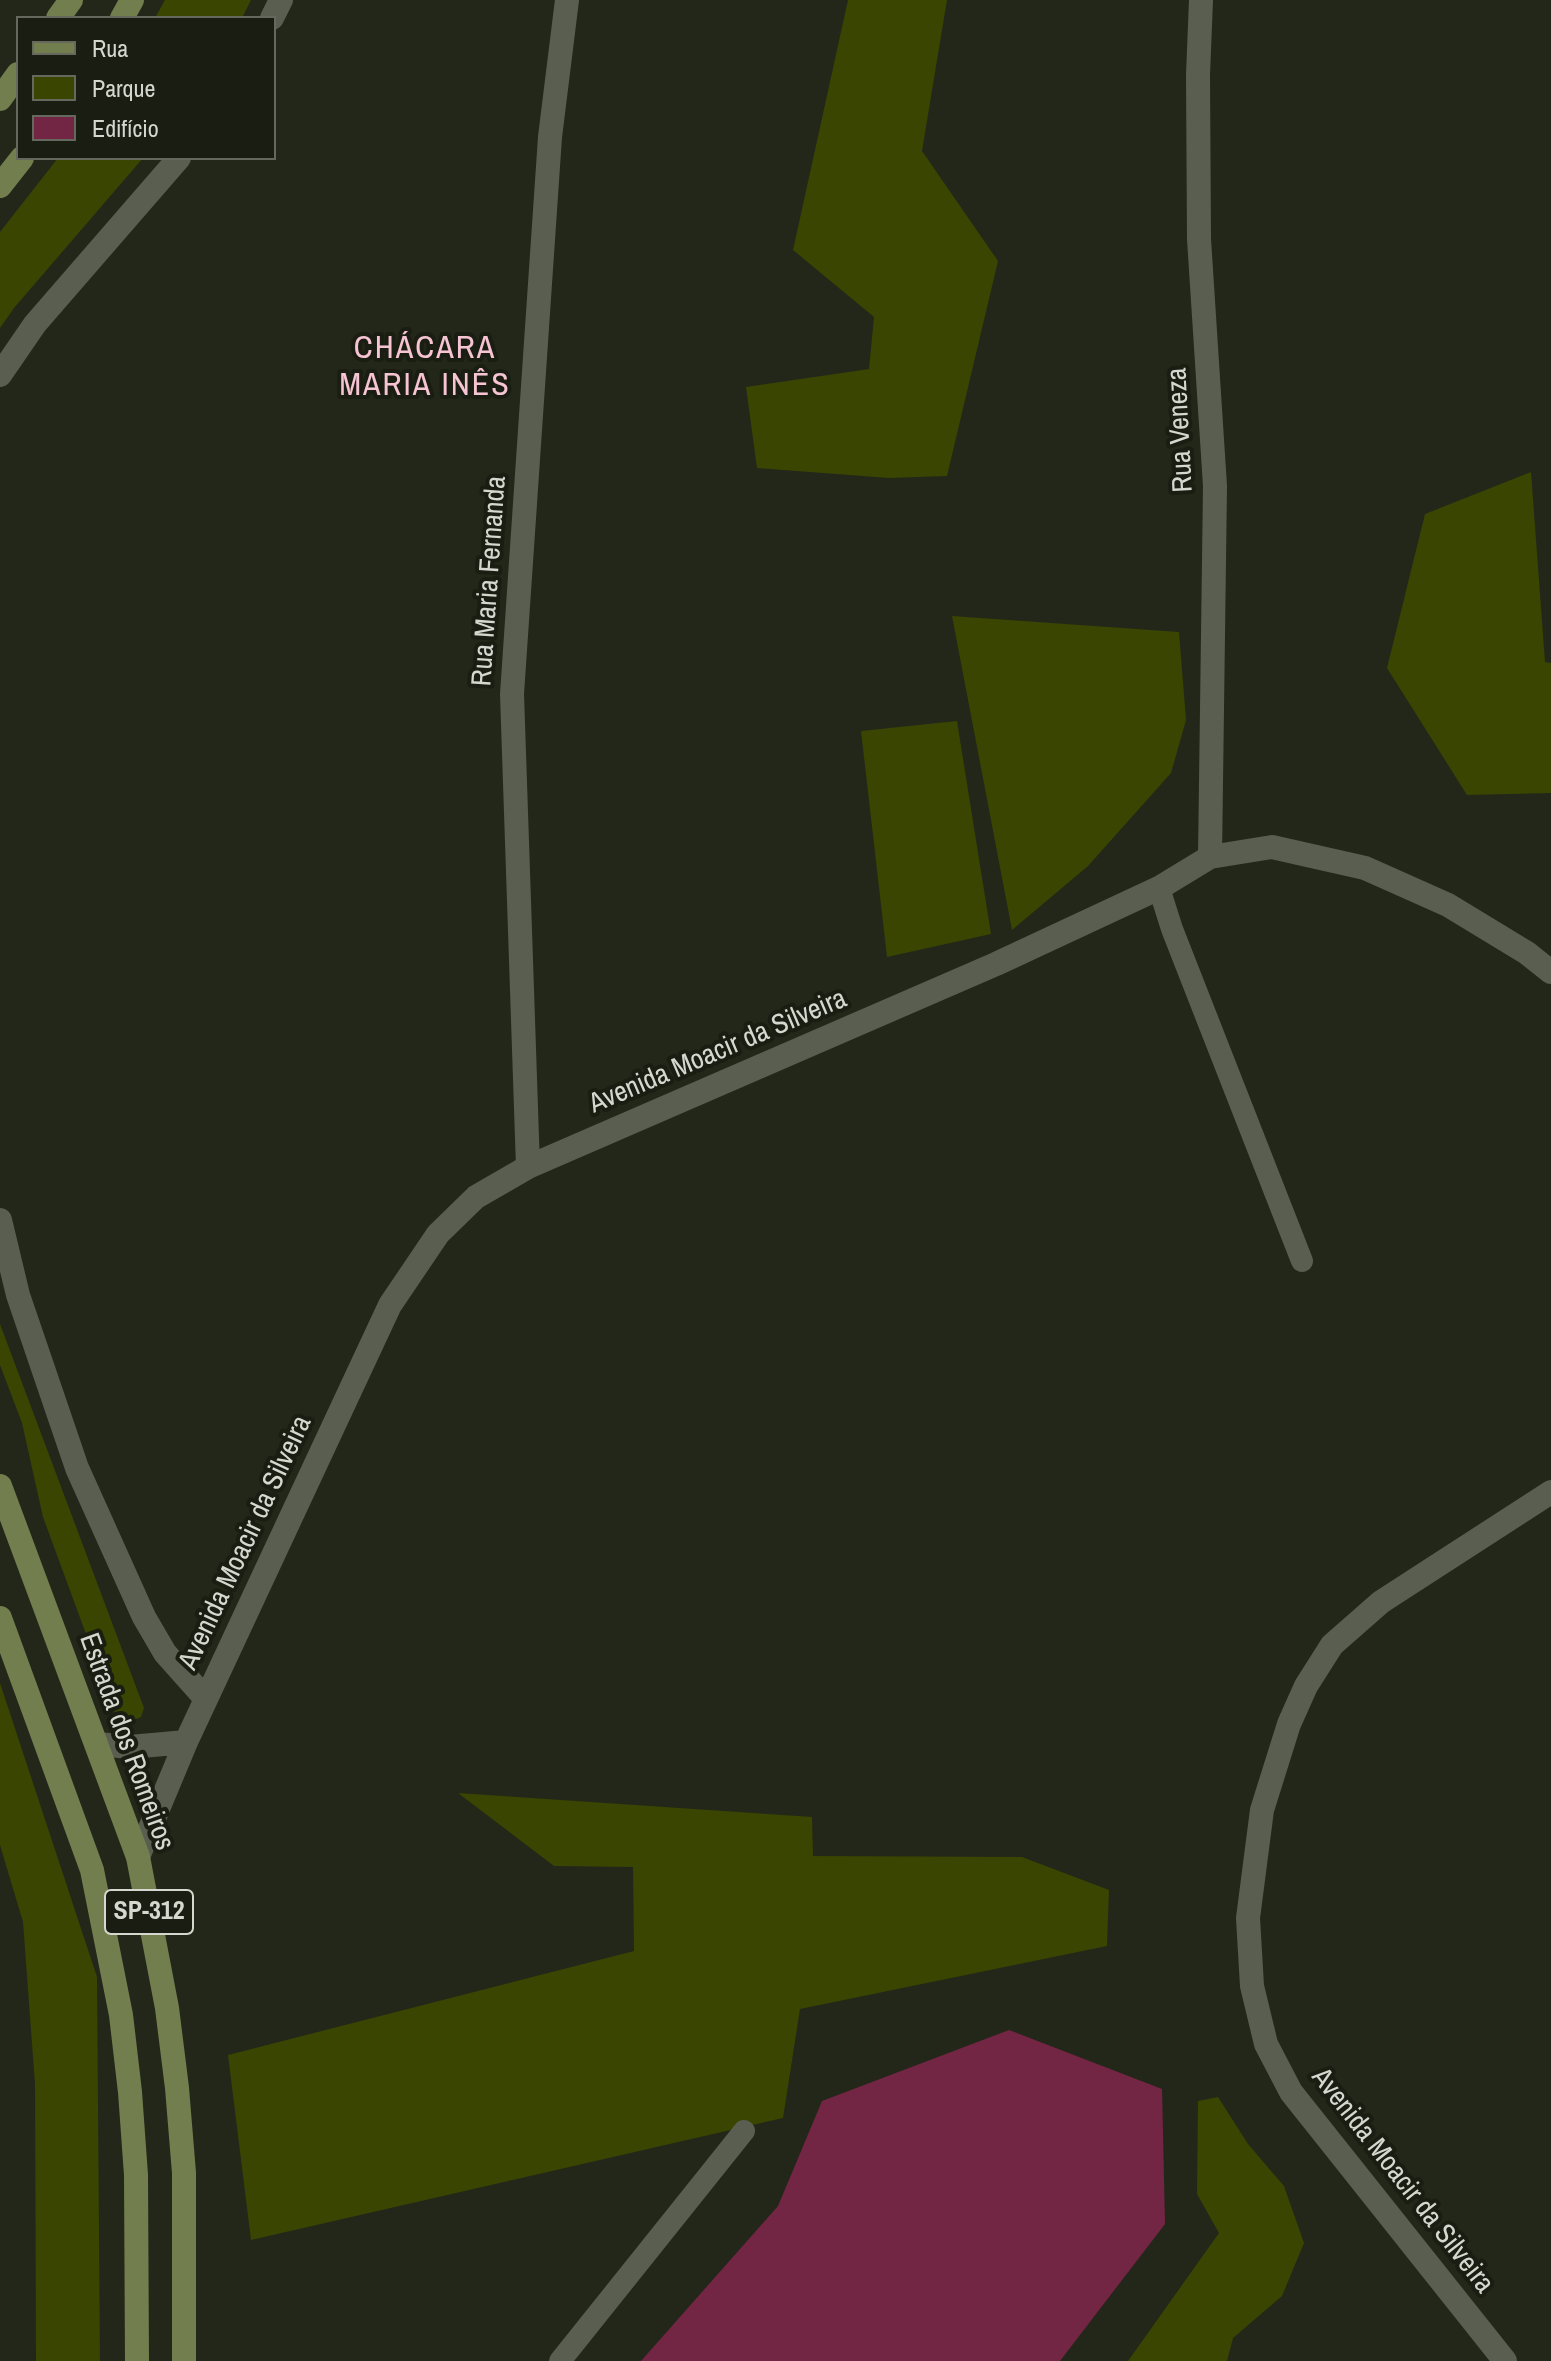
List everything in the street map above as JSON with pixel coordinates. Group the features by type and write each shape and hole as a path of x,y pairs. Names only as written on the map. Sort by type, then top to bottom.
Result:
{"main road":[{"path":"0,99 16,77"},
{"path":"0,186 20,160"},
{"name":"Estrada dos Romeiros","path":"0,1486 138,1857 167,2008 177,2088 184,2173 184,2361"},
{"name":"SP-312","path":"0,1618 92,1870 121,2015 136,2175 137,2361"}],"street":[{"name":"Rua Maria Fernanda","path":"528,1167 512,694 550,137 567,0"},
{"name":"Rua Veneza","path":"1201,0 1199,239 1215,486 1210,857"},
{"path":"0,375 35,324 177,160"},
{"name":"Avenida Moacir da Silveira","path":"138,1857 186,1742 390,1305 438,1234 476,1197 528,1167 996,964 1159,888 1210,857 1272,847 1365,868 1448,905 1527,953 1551,972"},
{"path":"0,1220 18,1295 77,1468 144,1617 165,1653 206,1699"},
{"name":"Avenida Moacir da Silveira","path":"1505,2361 1291,2092 1266,2044 1252,1986 1248,1918 1262,1810 1289,1724 1306,1686 1332,1645 1381,1602 1551,1492"},
{"path":"98,1744 143,1747 186,1742"}],"lane":[{"path":"1159,888 1172,929 1302,1261"},
{"path":"560,2361 744,2131"}],"green space":[{"path":"165,0 251,0 243,16 156,16"},
{"path":"848,0 947,0 922,151 998,261 947,476 889,478 757,468 746,387 869,369 874,317 793,250"},
{"path":"56,160 141,160 0,328 0,232"},
{"path":"1531,472 1545,662 1551,663 1551,793 1467,795 1387,668 1425,514"},
{"path":"952,616 1179,632 1186,720 1171,773 1088,866 1012,930"},
{"path":"957,721 991,934 887,957 861,731"},
{"path":"0,1324 144,1708 137,1719 115,1713 43,1517 22,1423 0,1365"},
{"path":"0,1683 97,1977 100,2361 36,2361 35,2084 23,1922 0,1845"},
{"path":"458,1793 812,1817 813,1856 1022,1857 1109,1890 1107,1946 800,2009 783,2118 251,2240 228,2055 634,1951 633,1867 554,1866"},
{"path":"1218,2097 1248,2144 1284,2186 1304,2243 1282,2296 1233,2338 1227,2361 1128,2361 1219,2233 1197,2194 1198,2101"}],"building":[{"path":"1009,2030 1162,2089 1165,2224 1060,2361 641,2361 778,2206 822,2101"}],"district":[{"name":"CHÁCARA MARIA INÊS","path":"425,368"}]}
